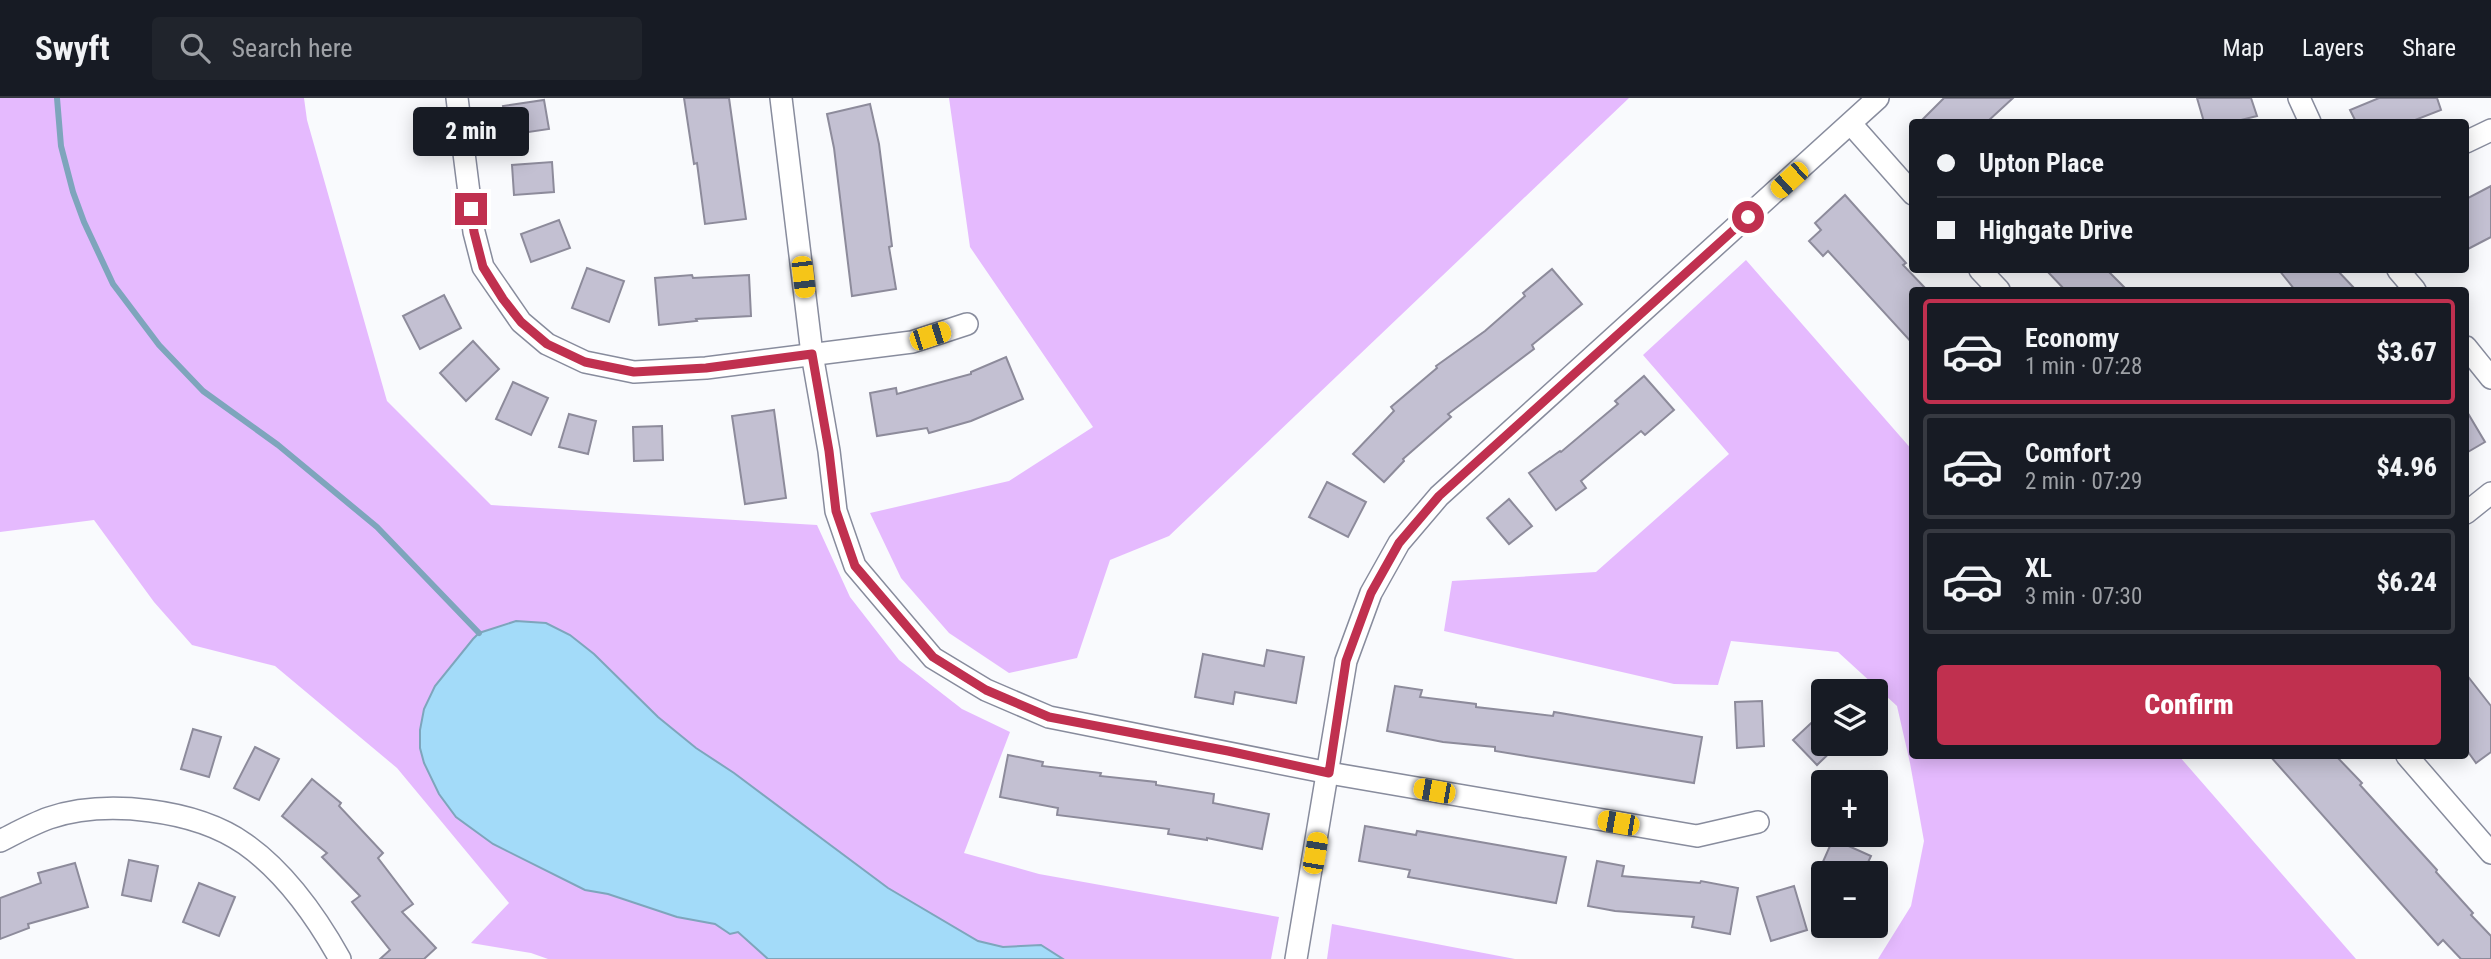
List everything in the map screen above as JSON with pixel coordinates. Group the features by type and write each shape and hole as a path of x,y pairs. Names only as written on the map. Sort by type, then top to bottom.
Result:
{"street":[{"path":"457,98 474,232 483,267 521,322 547,344 585,362 634,372 706,368 912,342 967,324"},
{"path":"781,98 812,354 829,451 836,511 855,566 933,657 986,690 1049,717 1329,773 1697,836 1759,822"},
{"path":"1296,959 1346,661 1371,593 1399,543 1439,496 1878,98"},
{"path":"2299,98 2309,119"},
{"path":"1851,124 1909,189"},
{"path":"2469,141 2491,130"},
{"path":"1983,273 1995,287"},
{"path":"2401,273 2412,287"},
{"path":"2469,351 2491,378"},
{"path":"2469,511 2491,493"},
{"path":"2410,759 2491,853"},
{"path":"0,841 49,818 92,809 130,808 166,813 199,822 244,844 282,878 303,900 340,959"}],"shaded area":[{"path":"0,98 304,98 307,120 387,401 491,505 817,525 850,597 899,660 962,709 1010,732 964,853 1039,874 1279,917 1271,959 548,959 531,953 471,943 509,903 397,768 275,666 192,645 154,602 94,520 0,532"},
{"path":"949,98 1629,98 1169,536 1110,560 1077,658 1009,673 949,633 901,578 870,513 1009,481 1093,427 970,247"},
{"path":"1746,260 1909,446 1909,759 1897,706 1888,698 1888,679 1868,679 1838,652 1731,641 1718,685 1674,684 1444,631 1452,581 1596,572 1729,454 1643,355"},
{"path":"1909,759 2182,759 2356,959 1878,959 1911,906 1924,841"},
{"path":"1332,924 1515,959 1327,959"}],"water":[{"path":"516,621 546,623 570,635 594,654 658,717 696,748 734,773 888,888 978,941 1003,947 1041,945 1063,959 768,959 738,932 730,934 715,924 677,917 608,894 585,890 493,844 456,817 439,794 424,763 420,748 420,730 424,709 435,686 473,639 479,633"}],"building":[{"path":"684,98 729,98 746,219 705,224 697,163 694,164"},
{"path":"1944,98 2013,98 1990,119 1923,119"},
{"path":"2197,98 2251,98 2257,116 2245,119 2203,119"},
{"path":"2379,98 2437,98 2441,110 2418,119 2354,119 2350,110"},
{"path":"544,100 549,129 508,135 503,106"},
{"path":"870,104 879,144 896,289 852,296 834,148 827,114"},
{"path":"552,162 554,192 514,195 512,165"},
{"path":"2491,186 2491,237 2469,248 2469,197"},
{"path":"1845,195 1906,263 1903,265 1909,273 1924,287 1909,287 1909,340 1828,251 1823,256 1809,241 1821,230 1815,223"},
{"path":"559,220 570,248 531,262 521,234"},
{"path":"587,268 624,281 609,322 572,308"},
{"path":"1552,269 1582,304 1532,345 1534,349 1448,414 1451,417 1403,459 1384,482 1353,454 1394,411 1391,407 1437,368 1436,366 1485,331"},
{"path":"2049,273 2110,273 2124,287 2062,287"},
{"path":"2281,273 2340,273 2353,287 2293,287"},
{"path":"692,275 693,278 749,275 751,316 696,319 697,321 659,325 655,278"},
{"path":"444,295 461,328 420,349 403,316"},
{"path":"473,341 499,369 466,401 440,373"},
{"path":"1006,357 1023,399 971,421 929,433 927,428 877,436 870,393 896,388 897,394 971,374"},
{"path":"1644,376 1674,410 1645,435 1641,431 1581,481 1586,488 1556,510 1529,473 1561,452 1618,404 1615,401"},
{"path":"513,382 548,398 531,435 496,419"},
{"path":"774,410 786,498 745,504 732,416"},
{"path":"569,414 596,421 588,454 559,447"},
{"path":"2469,415 2485,442 2469,451"},
{"path":"662,426 663,460 634,461 633,427"},
{"path":"1327,482 1366,502 1348,537 1309,517"},
{"path":"1509,499 1532,526 1509,544 1487,518"},
{"path":"1267,650 1304,657 1296,703 1235,692 1233,704 1195,697 1203,654 1264,666"},
{"path":"2469,678 2491,706 2491,752 2476,763 2469,753"},
{"path":"1395,686 1422,690 1420,697 1476,704 1476,707 1553,716 1554,712 1702,737 1694,783 1495,751 1495,747 1443,742 1387,731"},
{"path":"1762,701 1764,746 1737,748 1735,702"},
{"path":"1811,723 1811,756 1826,756 1817,765 1793,740"},
{"path":"193,729 221,737 209,777 181,769"},
{"path":"255,747 279,759 259,800 234,788"},
{"path":"1008,755 1043,762 1042,766 1101,773 1100,776 1156,782 1156,785 1214,794 1213,803 1269,814 1262,849 1207,838 1168,834 1169,829 1057,815 1058,808 1000,797"},
{"path":"2273,759 2339,759 2491,936 2491,959 2461,959 2443,940 2438,945"},
{"path":"312,779 341,803 339,806 383,853 378,858 413,904 402,912 436,948 424,959 380,959 390,950 352,902 360,896 322,857 327,853 282,816"},
{"path":"1365,826 1416,835 1417,831 1566,857 1556,903 1408,877 1410,870 1359,861"},
{"path":"1829,847 1851,847 1871,856 1869,861 1823,861"},
{"path":"129,860 158,866 151,901 122,895"},
{"path":"1597,861 1624,866 1622,876 1701,881 1738,888 1730,934 1692,927 1694,917 1615,911 1588,906"},
{"path":"75,863 88,907 28,924 29,928 0,939 0,898 41,883 38,873"},
{"path":"199,883 235,897 219,936 183,922"},
{"path":"1794,886 1807,930 1771,941 1757,897"}],"waterway":[{"path":"57,98 61,146 84,222 113,284 159,345 203,391 278,445 377,527 479,633"}],"route":[{"path":"471,209 483,267 503,299 521,322 547,344 585,362 634,372 706,368 812,354 829,451 836,511 855,566 933,657 986,690 1049,717 1329,773 1346,661 1371,593 1399,543 1439,496 1748,217"}]}
